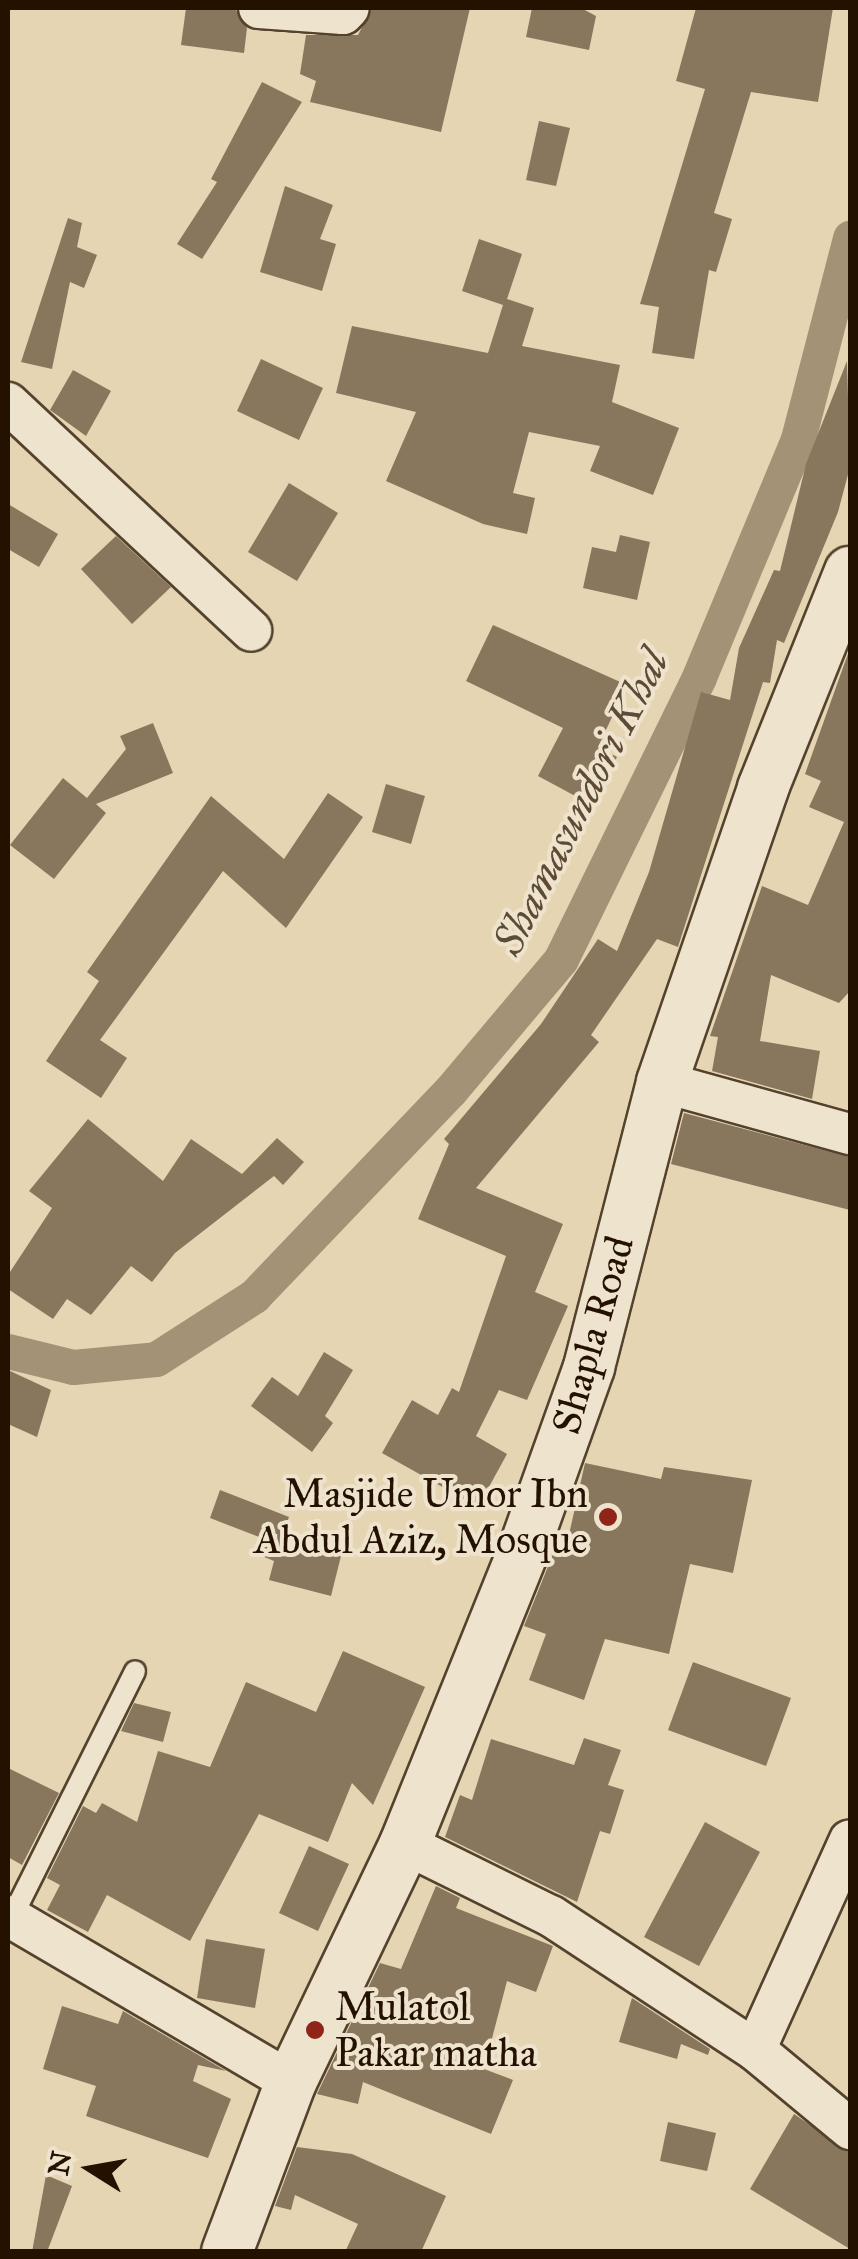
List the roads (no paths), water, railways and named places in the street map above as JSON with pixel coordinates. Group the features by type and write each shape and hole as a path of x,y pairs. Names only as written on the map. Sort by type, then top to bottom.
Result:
{"street":[{"path":"259,8 342,14 349,8"},
{"path":"8,403 252,630"},
{"name":"Shapla Road","path":"227,2252 292,2082 405,1844 589,1367 662,1082 763,788 850,572"},
{"path":"662,1082 850,1134"},
{"path":"755,2050 850,1840"},
{"path":"405,1844 551,1916 755,2050 850,2129"},
{"path":"9,1918 292,2082"}],"lane":[{"path":"9,1918 135,1672"}],"waterway":[{"name":"Shamasundori Khal","path":"8,1351 73,1367 156,1359 254,1296 450,1091 561,959 699,677 798,439 850,238"}],"place":[{"name":"Masjide Umor Ibn Abdul Aziz, Mosque","path":"608,1517"},
{"name":"Mulatol Pakar matha","path":"315,2030"}]}
